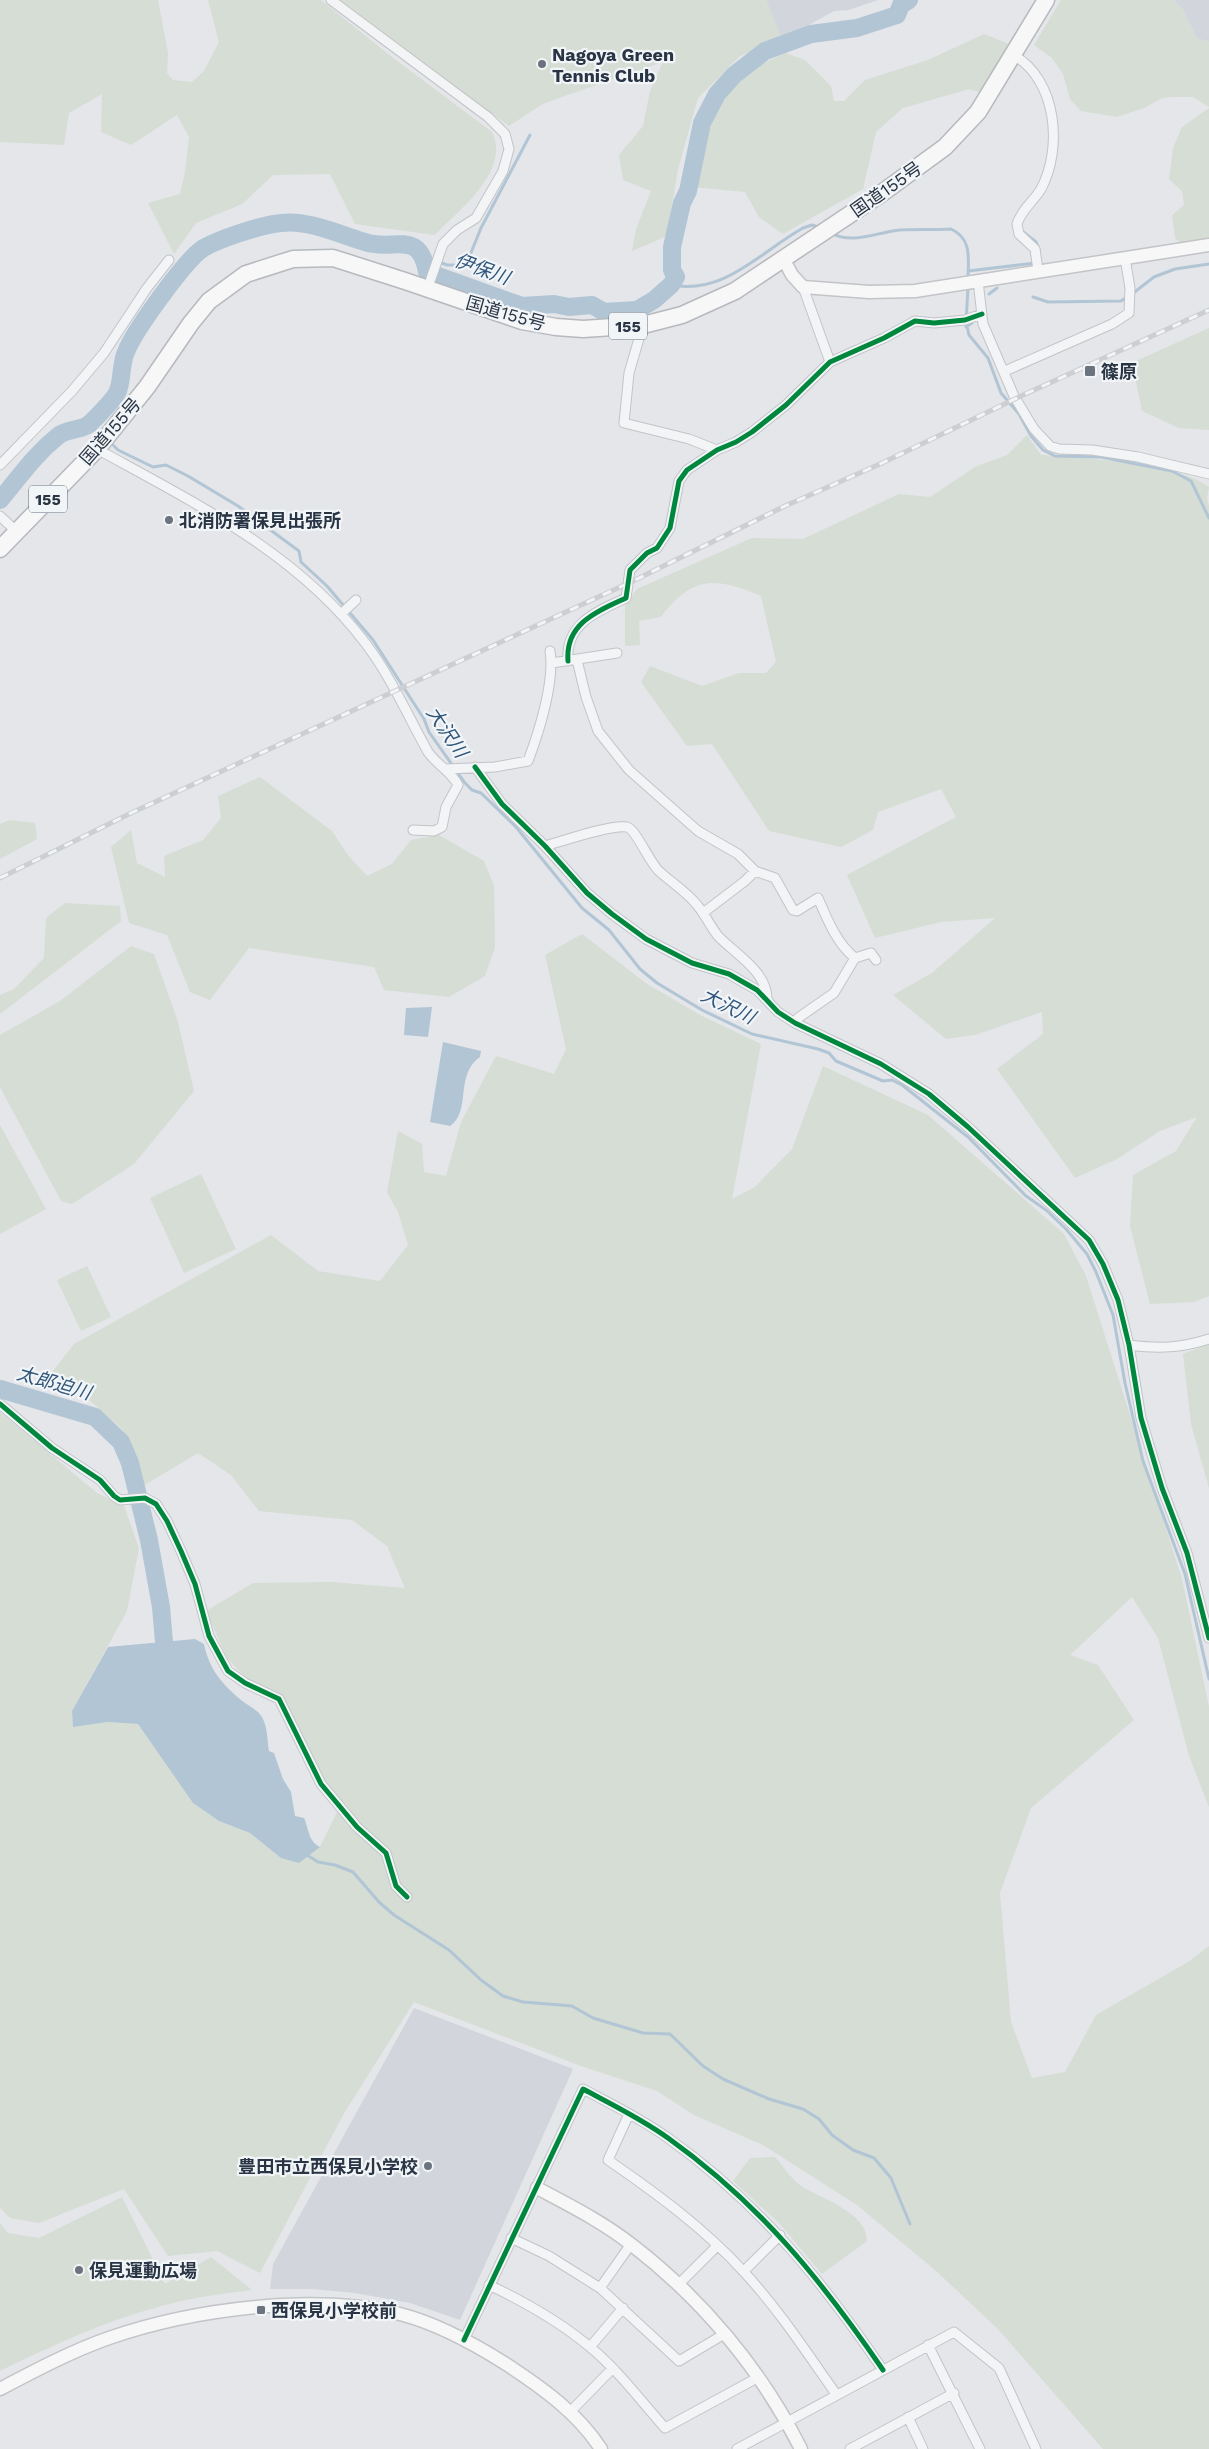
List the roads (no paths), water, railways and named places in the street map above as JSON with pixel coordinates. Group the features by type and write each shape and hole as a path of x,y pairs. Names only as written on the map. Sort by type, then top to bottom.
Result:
{"highway":[{"name":"国道155号","path":"0,549 97,449 209,301 246,274 293,259 333,258 430,285 522,321 556,327 583,329 643,325 682,315 735,292 784,260 945,147 968,124 1046,0"}],"street":[{"path":"331,0 488,117 505,134 509,149 503,171 476,218 457,230 443,244 430,285"},
{"path":"1013,55 1028,64 1039,78 1052,118 1052,146 1044,182 1017,224 1020,234 1035,249 1038,270"},
{"path":"803,287 838,291 915,291 978,282 1038,270 1209,246"},
{"path":"1005,371 1112,324 1129,313 1130,288 1125,258"},
{"path":"0,465 72,390 104,353 168,260"},
{"path":"784,260 792,275 803,287 830,362"},
{"path":"978,282 983,324 1020,408 1027,415 1034,429 1050,446 1059,449 1092,450 1138,457 1209,474"},
{"path":"855,958 850,954 827,920 818,898 797,911 793,910 775,878 755,871 738,854 698,831 629,770 598,731 573,661 568,654 573,636 589,616 626,598 630,570 647,553 657,548 670,528 679,481 688,470 716,450 736,442 752,432 786,405 830,362 884,338 915,321 934,323 965,320 982,314"},
{"path":"643,325 629,374 624,423 689,440 716,450"},
{"path":"97,449 204,508 239,530 280,560 342,613 381,666 436,764 446,769 458,785 446,807 442,827 434,831 413,830"},
{"path":"0,516 17,532"},
{"path":"342,613 356,600"},
{"path":"446,769 495,767 528,761 539,732 552,663 550,651"},
{"path":"552,663 617,653"},
{"path":"470,767 502,804 546,846 587,893 646,940 692,963 729,974 757,990 778,1012 795,1023 881,1064 929,1094 1077,1227 1089,1240 1108,1274 1118,1300 1129,1345 1141,1418 1162,1488 1193,1572 1209,1638"},
{"path":"546,846 587,833 626,827 632,830 648,860 659,872 676,884 703,912 716,934 748,963 762,980 768,989 767,1000 778,1012"},
{"path":"703,912 745,882 755,871"},
{"path":"795,1023 798,1018 834,993 855,958 868,952 876,960"},
{"path":"1129,1345 1155,1348 1183,1347 1209,1339"},
{"path":"0,1404 52,1448 100,1480 120,1500 145,1498 156,1504 167,1521 195,1584 209,1636 228,1671 245,1683 279,1699 321,1784 357,1827 386,1853 396,1886 408,1897"},
{"path":"464,2340 583,2089 630,2114 667,2137 730,2186 780,2235 846,2316 882,2370"},
{"path":"630,2114 608,2160 661,2197 744,2271 782,2317 836,2394"},
{"path":"537,2188 589,2216 631,2244 679,2284 726,2333 787,2422 801,2449"},
{"path":"744,2271 780,2235"},
{"path":"511,2238 549,2256 600,2288 679,2360 726,2333"},
{"path":"600,2288 631,2244"},
{"path":"679,2284 717,2246"},
{"path":"489,2285 543,2312 590,2346 665,2428 757,2378"},
{"path":"0,2389 53,2362 109,2338 181,2318 244,2309 311,2305 352,2306 402,2315 464,2340 540,2386 570,2412 601,2449"},
{"path":"590,2346 623,2308"},
{"path":"738,2449 836,2394 954,2332 998,2368 1036,2449"},
{"path":"928,2345 954,2392 980,2449"},
{"path":"570,2412 612,2369"},
{"path":"850,2449 863,2446 908,2417 954,2392"},
{"path":"908,2417 923,2449"}],"water":[{"path":"432,1007 428,1037 404,1035 406,1008"},
{"path":"443,1042 481,1051 480,1057 467,1073 460,1111 457,1119 450,1126 430,1122"},
{"path":"195,1639 204,1644 209,1661 222,1682 241,1700 258,1712 264,1721 269,1751 274,1753 283,1779 291,1792 295,1816 304,1818 311,1838 320,1847 299,1863 281,1858 250,1833 219,1821 193,1803 138,1724 108,1722 73,1727 72,1711 108,1647"}],"waterway":[{"name":"伊保川","path":"0,500 49,443 61,434 89,424 112,400 119,388 124,357 131,342 160,298 194,256 209,245 251,229 281,223 302,223 324,228 365,242 411,246 418,250 423,258 427,272 522,306 554,304 569,307 592,305 604,312 637,310 654,300 671,285 676,277 672,270 672,247 682,203 688,191 702,123 717,94 734,75 765,51 811,34 857,28 897,15 901,5 909,0"},
{"path":"424,256 447,265 466,265 481,228 530,135"},
{"path":"671,285 690,286 708,284 725,278 803,228 812,225 821,228"},
{"path":"831,233 848,238 856,238 900,230 951,229 958,233 966,244 968,251 968,280"},
{"path":"1022,231 1036,242 1039,249"},
{"path":"968,271 1036,263"},
{"path":"1132,294 1154,277 1175,269 1209,264"},
{"path":"968,287 966,322 969,335 988,358 1001,393 1019,414 1031,436 1043,450 1055,456 1101,457 1172,471 1191,481 1209,518"},
{"path":"989,294 997,288"},
{"path":"1033,297 1048,302 1121,301 1127,297"},
{"path":"966,327 972,323"},
{"name":"大沢川","path":"88,425 102,435"},
{"name":"大沢川","path":"110,442 118,450 153,467 166,465 188,476 238,506 299,551 301,562 327,586 373,640 424,719 429,732 465,783 472,790 481,793 516,827 582,908 609,930 640,969 657,983 702,1010 752,1034 818,1049 829,1053 836,1061 883,1081 892,1080 902,1085 968,1137 1026,1196 1046,1210 1066,1229 1087,1254 1113,1315 1125,1383 1143,1461 1185,1574 1209,1679"},
{"name":"太郎迫川","path":"0,1389 95,1417 121,1442 130,1463 149,1540 161,1607 164,1642"},
{"path":"307,1855 318,1862 335,1865 353,1872 379,1902 394,1915 449,1950 481,1980 503,1996 523,2002 572,2006 593,2018 643,2033 670,2034 703,2066 723,2079 769,2099 803,2109 819,2119 832,2135 853,2150 874,2158 891,2178 910,2224"}],"railway":[{"path":"0,878 129,814 633,581 785,506 880,464 1021,396 1209,310"}],"place":[{"name":"Nagoya Green Tennis Club","path":"542,64"},
{"name":"篠原","path":"1090,371"},
{"name":"北消防署保見出張所","path":"169,520"},
{"name":"豊田市立西保見小学校","path":"428,2166"},
{"name":"保見運動広場","path":"79,2270"},
{"name":"西保見小学校前","path":"261,2310"}]}
